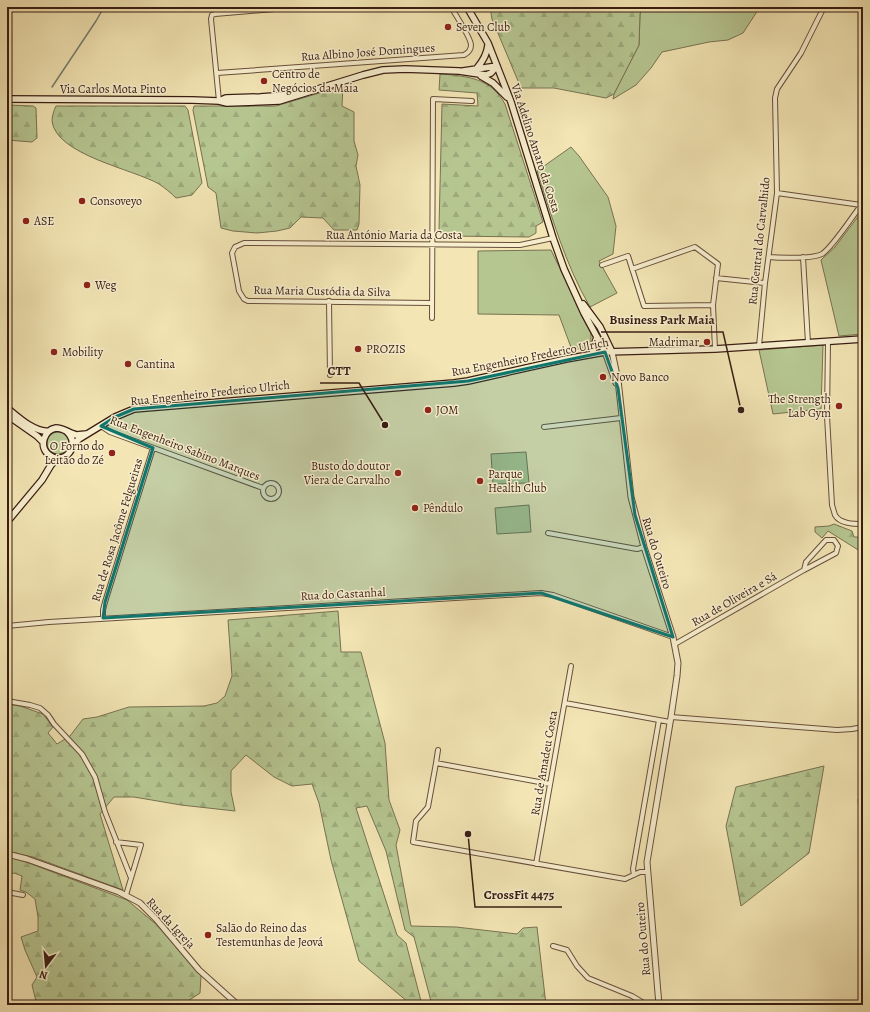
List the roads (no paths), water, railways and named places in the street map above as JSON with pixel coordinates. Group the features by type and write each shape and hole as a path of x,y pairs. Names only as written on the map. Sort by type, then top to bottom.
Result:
{"main road":[{"name":"Via Adelino Amaro da Costa","path":"467,7 488,43 511,102 564,269 605,352"},
{"path":"477,68 487,52 488,43"},
{"path":"479,75 491,73 497,66"},
{"name":"Via Carlos Mota Pinto","path":"459,71 497,66"},
{"name":"Via Carlos Mota Pinto","path":"7,99 219,101 226,98 304,94 383,70 405,69 459,71 479,75 493,83 504,92 511,102"},
{"name":"Via Adelino Amaro da Costa","path":"578,298 600,327 612,352"},
{"path":"592,354 597,337"},
{"name":"Rua Engenheiro Frederico Ulrich","path":"73,445 115,417 134,409 468,382 566,359 605,352 715,349 863,339"},
{"path":"7,408 41,431 49,431 58,428 76,435 89,434"},
{"path":"7,415 37,436 43,442 45,451 49,455 58,458"},
{"path":"43,442 49,431"},
{"path":"7,522 42,480 51,465 58,458 71,452 73,445 72,437 66,431"},
{"path":"48,470 49,455"}],"street":[{"path":"219,101 218,73 216,69 212,33 212,15 299,7"},
{"name":"Rua Albino José Domingues","path":"218,73 464,55 470,50 470,41 451,7"},
{"name":"Rua Central do Carvalhido","path":"758,346 777,193 775,98 777,89 801,53 824,7"},
{"path":"432,318 433,99 472,101"},
{"path":"777,193 862,204"},
{"path":"769,256 812,257 821,255 862,204"},
{"name":"Rua António Maria da Costa","path":"235,247 244,243 520,245 553,238"},
{"name":"Rua Maria Custódia da Silva","path":"235,247 232,253 239,291 244,299 252,301 431,302"},
{"path":"632,269 695,247 718,264 713,305 715,349"},
{"path":"602,265 628,256 644,306 713,305"},
{"path":"803,257 808,343"},
{"path":"716,278 765,283"},
{"path":"329,302 330,374"},
{"path":"828,342 827,416 832,505 835,515 840,520 850,524 863,524"},
{"name":"Rua do Outeiro","path":"605,352 618,388"},
{"name":"Rua do Outeiro","path":"612,352 618,380 621,418 631,497 644,547 675,644 678,663 648,849 647,872 659,1005"},
{"path":"544,427 621,418"},
{"name":"Rua Engenheiro Sabino Marques","path":"101,426 110,432 263,488"},
{"name":"Rua de Rosa Jacôme Felgueiras","path":"103,618 105,602 153,448"},
{"name":"Rua Engenheiro Sabino Marques","path":"269,483 274,483 279,489 278,495 274,499 266,498 263,494 263,488 269,483"},
{"path":"548,533 636,549 644,547"},
{"name":"Rua de Oliveira e Sá","path":"675,644 836,553 838,546 834,540 826,540 806,562 804,570"},
{"name":"Rua do Castanhal","path":"7,626 103,618 541,593 553,595 673,638"},
{"name":"Rua de Amadeu Costa","path":"536,864 571,666"},
{"path":"7,701 40,708 82,754 95,777 116,842 131,878"},
{"path":"564,703 659,720 670,719 837,730 863,727"},
{"path":"634,875 633,869 659,720"},
{"path":"438,750 428,807 416,820 413,842 625,880 640,872 647,872"},
{"path":"436,763 550,784"},
{"path":"116,842 141,845 126,895"},
{"name":"Rua da Igreja","path":"7,854 27,859 126,895 140,903 156,919 199,970 238,1005"},
{"path":"7,892 23,895"},
{"path":"553,946 567,950 577,966 588,978 632,996 647,1005"}],"waterway":[{"path":"77,10 91,7"},
{"path":"52,87 104,7"}],"place":[{"name":"Seven Club","path":"448,27"},
{"name":"Centro de Negócios da Maia","path":"264,81"},
{"name":"Consoveyo","path":"82,201"},
{"name":"ASE","path":"26,221"},
{"name":"Weg","path":"87,285"},
{"name":"Madrimar","path":"707,342"},
{"name":"PROZIS","path":"358,349"},
{"name":"Mobility","path":"54,352"},
{"name":"Cantina","path":"128,364"},
{"name":"Novo Banco","path":"603,377"},
{"name":"The Strength Lab Gym","path":"839,406"},
{"name":"JOM","path":"428,410"},
{"name":"Business Park Maia","path":"741,410"},
{"name":"CTT","path":"385,425"},
{"name":"O Forno do Leitão do Zé","path":"112,453"},
{"name":"Busto do doutor Viera de Carvalho","path":"398,473"},
{"name":"Parque Health Club","path":"480,481"},
{"name":"Pêndulo","path":"415,508"},
{"name":"CrossFit 4475","path":"468,834"},
{"name":"Salão do Reino das Testemunhas de Jeová","path":"208,935"}]}
